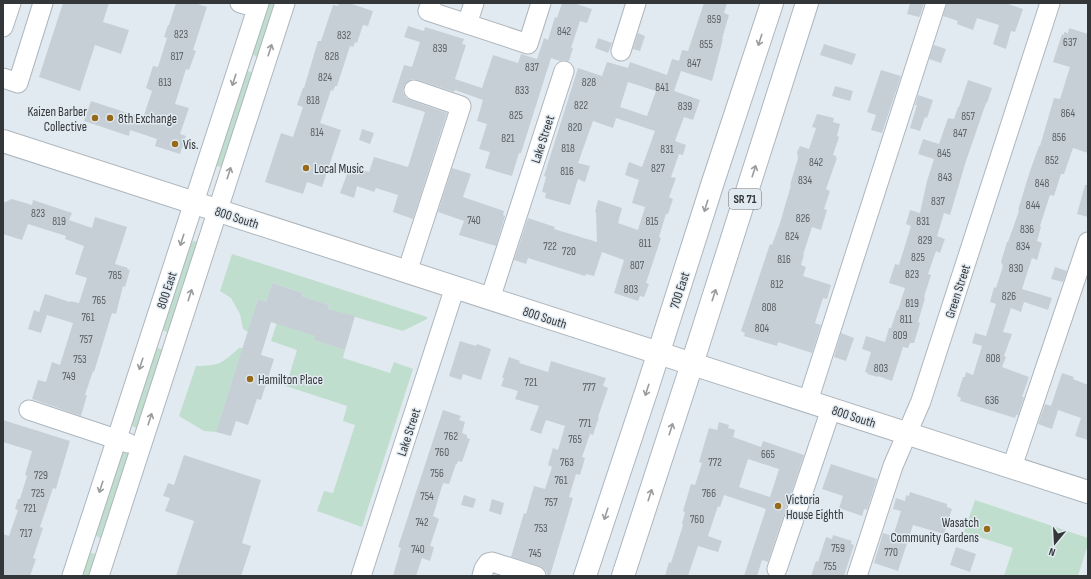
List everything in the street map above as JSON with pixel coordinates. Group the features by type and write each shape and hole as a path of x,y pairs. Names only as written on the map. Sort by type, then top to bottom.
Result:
{"main road":[{"name":"700 East","path":"585,576 772,3"},
{"name":"SR 71","path":"623,576 807,3"},
{"name":"800 South","path":"3,141 1088,492"}],"street":[{"path":"3,27 11,3"},
{"path":"3,78 18,83 43,3"},
{"name":"800 East","path":"99,576 285,3"},
{"path":"430,3 428,11 528,44 541,3"},
{"path":"467,24 474,3"},
{"path":"621,51 636,3"},
{"path":"808,401 936,3"},
{"name":"Green Street","path":"858,576 893,466 921,402 1050,3"},
{"name":"800 East","path":"72,576 240,61 252,5"},
{"path":"240,61 264,69"},
{"name":"Lake Street","path":"490,299 564,71"},
{"path":"407,272 461,106 414,90"},
{"path":"1012,467 1088,242"},
{"name":"Lake Street","path":"361,576 455,287"},
{"path":"148,342 172,350"},
{"path":"777,569 832,409"},
{"path":"29,410 140,447"},
{"path":"83,542 107,550"},
{"path":"482,576 488,563 492,562 536,576"}],"green space":[{"path":"265,3 281,3 259,57 257,57 252,54"},
{"path":"248,71 254,74 224,167 219,166 215,163 245,72"},
{"path":"191,242 198,242 169,333 162,330"},
{"path":"232,254 427,317 427,319 403,331 328,309 329,305 302,296 303,293 272,283 266,302 258,299 248,332 243,329 240,314 231,298 220,291"},
{"path":"278,319 315,336 314,340 345,350 343,358 390,373 394,362 413,369 362,527 317,511 324,491 333,493 355,425 343,421 347,406 286,386 297,350 271,341"},
{"path":"158,348 163,350 137,428 130,422 155,349"},
{"path":"239,348 243,348 216,432 204,431 179,416 196,366 220,363"},
{"path":"122,452 130,454 103,538 100,538 95,535"},
{"path":"975,500 1088,538 1088,544 1078,576 1004,576 1013,548 964,532"},
{"path":"90,553 98,556 94,576 79,576 87,554"}],"building":[{"path":"63,3 109,3 103,22 129,30 121,54 95,45 80,91 39,77"},
{"path":"176,3 195,3 207,7 193,50 196,51 189,70 186,69 175,104 189,108 180,134 186,136 180,154 155,146 157,139 130,130 129,136 84,121 91,101 143,118 152,91 146,88 153,66 158,67 167,38 164,37"},
{"path":"339,3 349,3 373,11 368,26 363,25 357,43 355,42 353,47 350,46 337,86 335,86 333,91 331,90 320,123 341,130 322,187 307,182 303,194 265,182 281,133 293,137 303,107 297,105 304,88 318,41 321,41 333,5 338,6"},
{"path":"562,3 573,3 592,9 587,23 580,21 571,48 573,48 569,61 560,61 551,58 521,153 519,153 512,176 485,168 490,152 479,149 487,124 477,121 483,100 455,90 454,92 412,79 404,86 403,92 406,98 447,113 413,219 393,212 398,195 376,188 374,192 357,186 354,198 340,193 350,166 369,172 374,157 408,167 425,112 392,102 404,65 412,67 420,42 404,37 408,26 424,31 425,27 464,39 462,44 466,45 455,79 482,88 493,55 518,63 521,54 537,59 544,38 548,40 555,17 557,18"},
{"path":"704,3 727,3 724,13 729,15 712,81 681,71 674,91 700,100 693,120 684,117 675,141 686,145 683,155 679,154 671,177 676,178 669,197 673,199 668,214 666,214 659,237 661,238 646,283 649,284 644,297 640,296 638,301 614,293 624,260 602,252 594,276 586,274 585,276 528,258 526,264 514,260 528,218 555,227 554,229 597,242 595,212 598,200 622,208 618,223 638,230 645,207 632,203 639,180 625,175 629,162 642,167 655,131 616,118 613,128 593,121 578,163 590,166 585,182 578,179 570,205 545,198 546,193 542,192 546,177 544,176 578,68 602,76 607,62 628,68 630,62 667,75 672,59 679,61 682,50 688,51","holes":["628,82 656,91 647,116 620,107"]},
{"path":"910,3 924,3 919,17 907,14"},
{"path":"947,3 1005,3 1023,9 1015,32 1011,31 1006,49 993,44 999,25 977,18 973,30 957,24 958,21 943,16"},
{"path":"1069,28 1088,34 1088,153 1073,148 1064,174 1061,174 1054,196 1050,195 1037,241 1042,243 1037,260 1032,258 1022,289 1052,298 1048,310 1024,302 1021,312 1011,308 1003,332 1012,334 1004,356 1006,357 1002,367 1029,377 1018,415 1016,415 1015,418 960,401 961,398 957,396 966,372 973,375 982,346 972,343 975,333 986,336 996,304 990,302 994,287 996,288 1003,266 1001,262 1007,242 1019,211 1018,210 1030,171 1040,146 1054,98 1060,99 1070,67 1053,62 1062,34 1064,35 1064,32 1068,33"},
{"path":"638,33 645,36 640,51 633,49"},
{"path":"598,38 612,43 608,53 595,48"},
{"path":"824,44 856,54 852,65 820,55"},
{"path":"934,45 946,49 941,63 929,59"},
{"path":"881,70 901,76 882,133 871,130 876,115 867,112"},
{"path":"968,80 992,88 966,161 950,215 944,213 937,236 945,239 940,253 936,251 928,274 931,275 924,297 925,298 918,322 920,323 914,343 910,343 908,348 903,347 892,381 867,374 868,373 865,372 871,352 862,349 866,336 885,342 905,288 889,283 895,264 899,265 911,226 906,224 910,210 920,213 927,181 934,159 918,154 923,139 939,144 948,118 954,119"},
{"path":"835,86 853,91 850,101 832,96"},
{"path":"918,95 933,100 927,118 925,117 920,131 910,128 917,105 915,105"},
{"path":"817,114 834,118 833,122 840,124 837,136 839,137 833,155 837,158 826,189 830,191 824,209 827,210 821,230 812,227 801,265 806,267 803,276 831,285 827,299 823,298 815,323 821,325 812,353 778,342 777,346 744,336 745,333 741,331 770,244 772,245 780,223 798,158 797,152 800,146 809,149 816,128 812,127"},
{"path":"362,129 374,133 370,144 359,140"},
{"path":"452,168 471,174 463,197 504,211 503,215 505,216 496,246 459,235 464,221 438,212"},
{"path":"1085,185 1088,185 1088,217 1077,214"},
{"path":"12,199 32,205 33,200 72,213 69,220 92,228 95,217 127,227 115,264 130,270 125,287 123,286 116,314 112,313 94,372 93,371 85,395 87,395 81,416 32,399 38,380 46,382 52,362 60,365 73,323 47,315 41,333 28,329 34,310 39,312 45,294 70,302 79,303 87,278 75,274 84,246 65,239 66,236 28,224 22,240 3,234 3,203"},
{"path":"1055,267 1067,271 1063,282 1051,279"},
{"name":"Hamilton Place","path":"272,283 303,293 302,296 329,305 328,309 355,316 345,350 314,340 315,336 271,322 261,355 274,359 261,400 257,399 248,425 236,421 231,436 216,432 258,299 266,302"},
{"path":"841,333 854,338 846,361 834,357"},
{"path":"460,341 476,346 477,344 491,349 481,380 463,374 461,380 449,376"},
{"path":"509,357 520,361 519,363 548,372 551,361 606,378 603,386 608,388 593,435 590,434 582,457 585,458 580,475 576,474 569,497 573,498 550,576 547,576 547,573 540,566 511,557 534,486 545,489 552,467 548,465 553,448 558,450 565,426 546,420 541,434 530,430 539,406 515,399 518,391 501,386"},
{"path":"1062,373 1074,377 1073,379 1088,385 1088,440 1075,436 1081,418 1058,410 1052,429 1038,424 1045,404 1051,406"},
{"path":"443,410 461,416 459,420 465,422 462,433 467,435 467,438 470,439 462,462 458,461 456,464 449,484 443,483 433,516 439,519 430,546 434,547 430,561 422,558 416,576 393,576 401,548 398,547"},
{"path":"3,420 70,441 56,489 53,488 40,527 43,528 33,558 36,559 30,576 3,576 3,534 9,536 18,510 15,509 18,499 20,499 27,476 25,475 32,451 3,442"},
{"path":"719,422 729,425 728,428 735,430 733,437 761,447 763,441 804,455 768,562 762,560 757,576 744,576 766,509 724,495 720,507 718,506 708,536 722,541 718,552 698,546 688,576 665,576 669,562 671,563 683,525 685,512 683,511 691,484 695,485 702,463 699,462 709,428 717,430","holes":["748,459 779,469 770,497 739,487"]},
{"path":"184,455 261,480 242,543 251,546 241,576 176,576 194,521 165,511 170,498 163,496 168,483 174,485"},
{"path":"831,464 877,479 867,510 864,509 862,516 839,508 843,496 822,489"},
{"path":"910,492 947,504 947,507 952,509 944,534 913,525 898,571 874,563 883,533 893,536 901,511 893,509 896,498 905,501 906,495 909,496"},
{"path":"464,495 476,499 473,508 461,505"},
{"path":"492,499 504,503 501,515 489,511"},
{"path":"833,535 852,541 851,544 854,545 844,576 811,576 816,561 818,562 826,537 832,539"},
{"path":"956,547 976,554 970,572 950,565"}],"place":[{"name":"Kaizen Barber Collective","path":"95,118"},
{"name":"8th Exchange","path":"110,118"},
{"name":"Vis.","path":"175,144"},
{"name":"Local Music","path":"306,168"},
{"name":"Hamilton Place","path":"250,379"},
{"name":"Victoria House Eighth","path":"778,506"},
{"name":"Wasatch Community Gardens","path":"987,529"}]}
